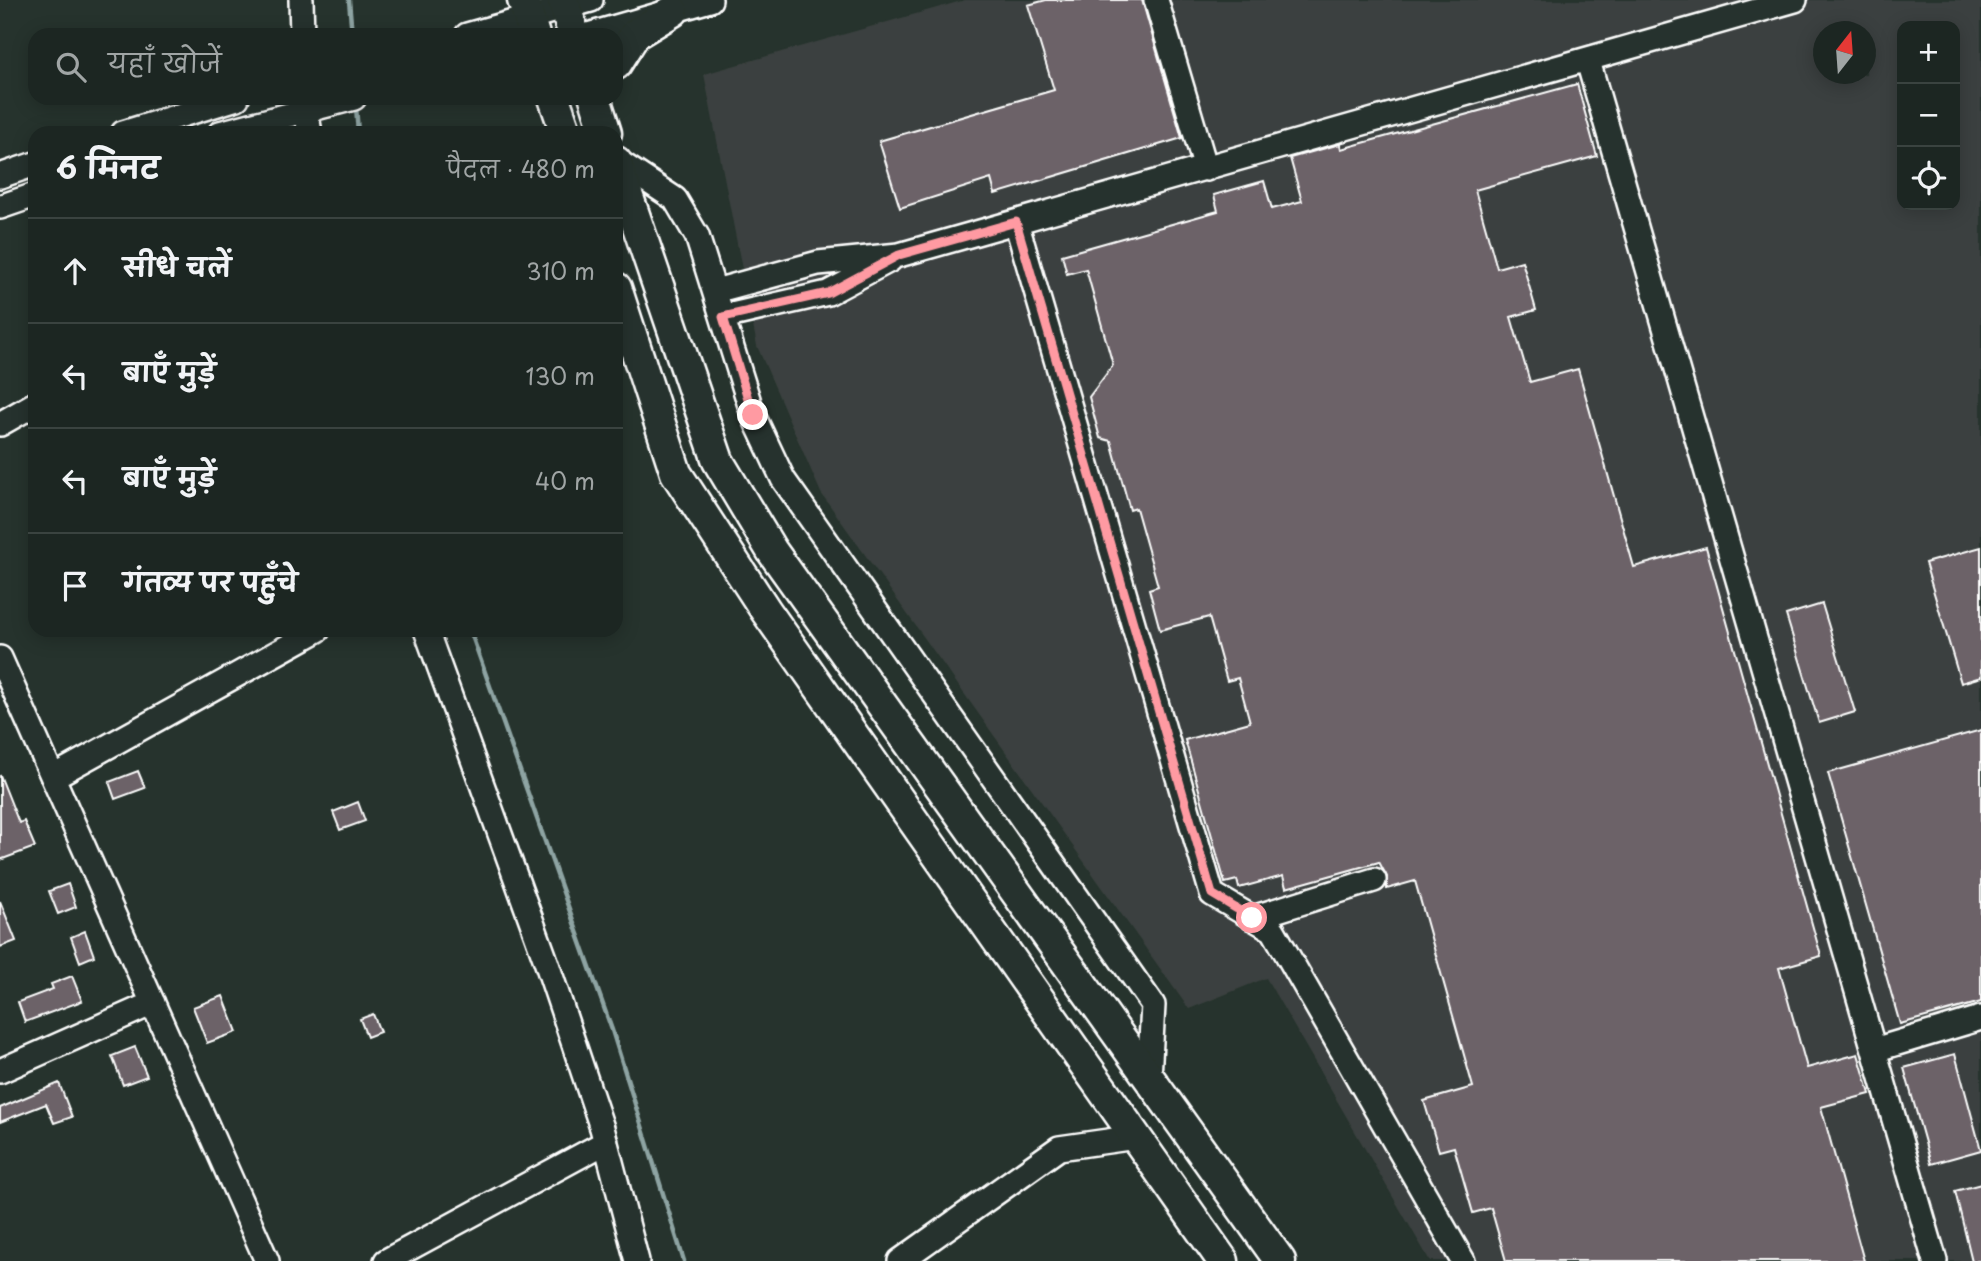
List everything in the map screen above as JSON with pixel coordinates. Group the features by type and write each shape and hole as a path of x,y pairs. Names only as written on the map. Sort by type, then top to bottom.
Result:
{"main road":[{"path":"623,53 635,34 673,11"},
{"path":"556,105 564,126"},
{"path":"623,182 718,461 772,551 1280,1261"},
{"path":"623,310 676,473 766,611 1223,1261"}],"street":[{"path":"301,0 302,28"},
{"path":"613,28 710,0"},
{"path":"1156,0 1206,169"},
{"path":"715,291 818,262 899,255 1795,0"},
{"path":"492,28 528,18 573,11"},
{"path":"1588,61 1935,1261"},
{"path":"146,126 214,105"},
{"path":"259,126 314,116 338,105"},
{"path":"0,176 28,166"},
{"path":"623,166 675,199 697,236 753,415 783,479 1153,1005 1149,1079"},
{"path":"0,207 28,197"},
{"path":"1016,222 1212,894 1273,930 1463,1261"},
{"path":"723,317 828,293 899,255"},
{"path":"0,424 28,408"},
{"path":"53,777 305,637"},
{"path":"429,637 546,961 606,1142 637,1261"},
{"path":"3,672 53,777 267,1261"},
{"path":"1252,918 1374,880"},
{"path":"0,1071 153,1003"},
{"path":"1874,1050 1981,1018"},
{"path":"900,1261 1059,1148 1136,1137"},
{"path":"386,1261 606,1142"}],"shaded area":[{"path":"965,0 1981,0 1981,1261 1430,1261 1266,978 1189,1009 821,493 757,346 704,74"}],"building":[{"path":"1046,0 1142,0 1182,138 995,194 991,179 900,208 879,141 1054,90 1028,5"},
{"path":"1577,84 1597,156 1475,190 1497,268 1522,261 1536,310 1511,317 1530,382 1578,369 1634,567 1706,547 1821,956 1779,968 1807,1068 1858,1054 1870,1094 1821,1107 1864,1261 1506,1261 1491,1208 1473,1213 1454,1147 1439,1151 1424,1101 1473,1087 1415,881 1387,889 1387,877 1379,862 1286,888 1283,876 1239,888 1237,880 1225,883 1185,740 1250,722 1238,678 1227,681 1209,617 1160,630 1149,589 1158,586 1136,508 1130,510 1111,441 1100,438 1089,397 1113,365 1086,269 1067,274 1062,255 1218,211 1214,195 1264,181 1272,209 1302,201 1290,158 1340,144 1341,149"},
{"path":"1981,547 1981,677 1961,683 1925,563"},
{"path":"1822,604 1855,712 1819,723 1786,615"},
{"path":"1981,730 1981,1002 1900,1024 1828,773"},
{"path":"138,771 145,788 115,799 109,782"},
{"path":"0,775 19,823 24,821 35,847 0,860"},
{"path":"358,802 365,821 340,830 333,812"},
{"path":"68,884 76,907 58,914 49,891"},
{"path":"0,901 16,941 0,947"},
{"path":"85,931 94,956 80,962 71,937"},
{"path":"72,976 82,1001 25,1022 18,1002 53,989 51,984"},
{"path":"223,996 237,1032 207,1043 193,1007"},
{"path":"373,1014 380,1032 367,1037 360,1019"},
{"path":"135,1047 147,1076 123,1085 112,1056"},
{"path":"1955,1054 1981,1150 1931,1164 1904,1068"},
{"path":"59,1083 72,1117 54,1123 46,1104 0,1122 0,1108"},
{"path":"1981,1184 1981,1261 1972,1261 1955,1191"}],"waterway":[{"path":"349,0 351,28"},
{"path":"356,106 357,126"},
{"path":"472,637 612,1030 684,1261"}],"route":[{"path":"753,415 723,317 828,293 899,255 1016,222 1212,894 1252,918"}]}
